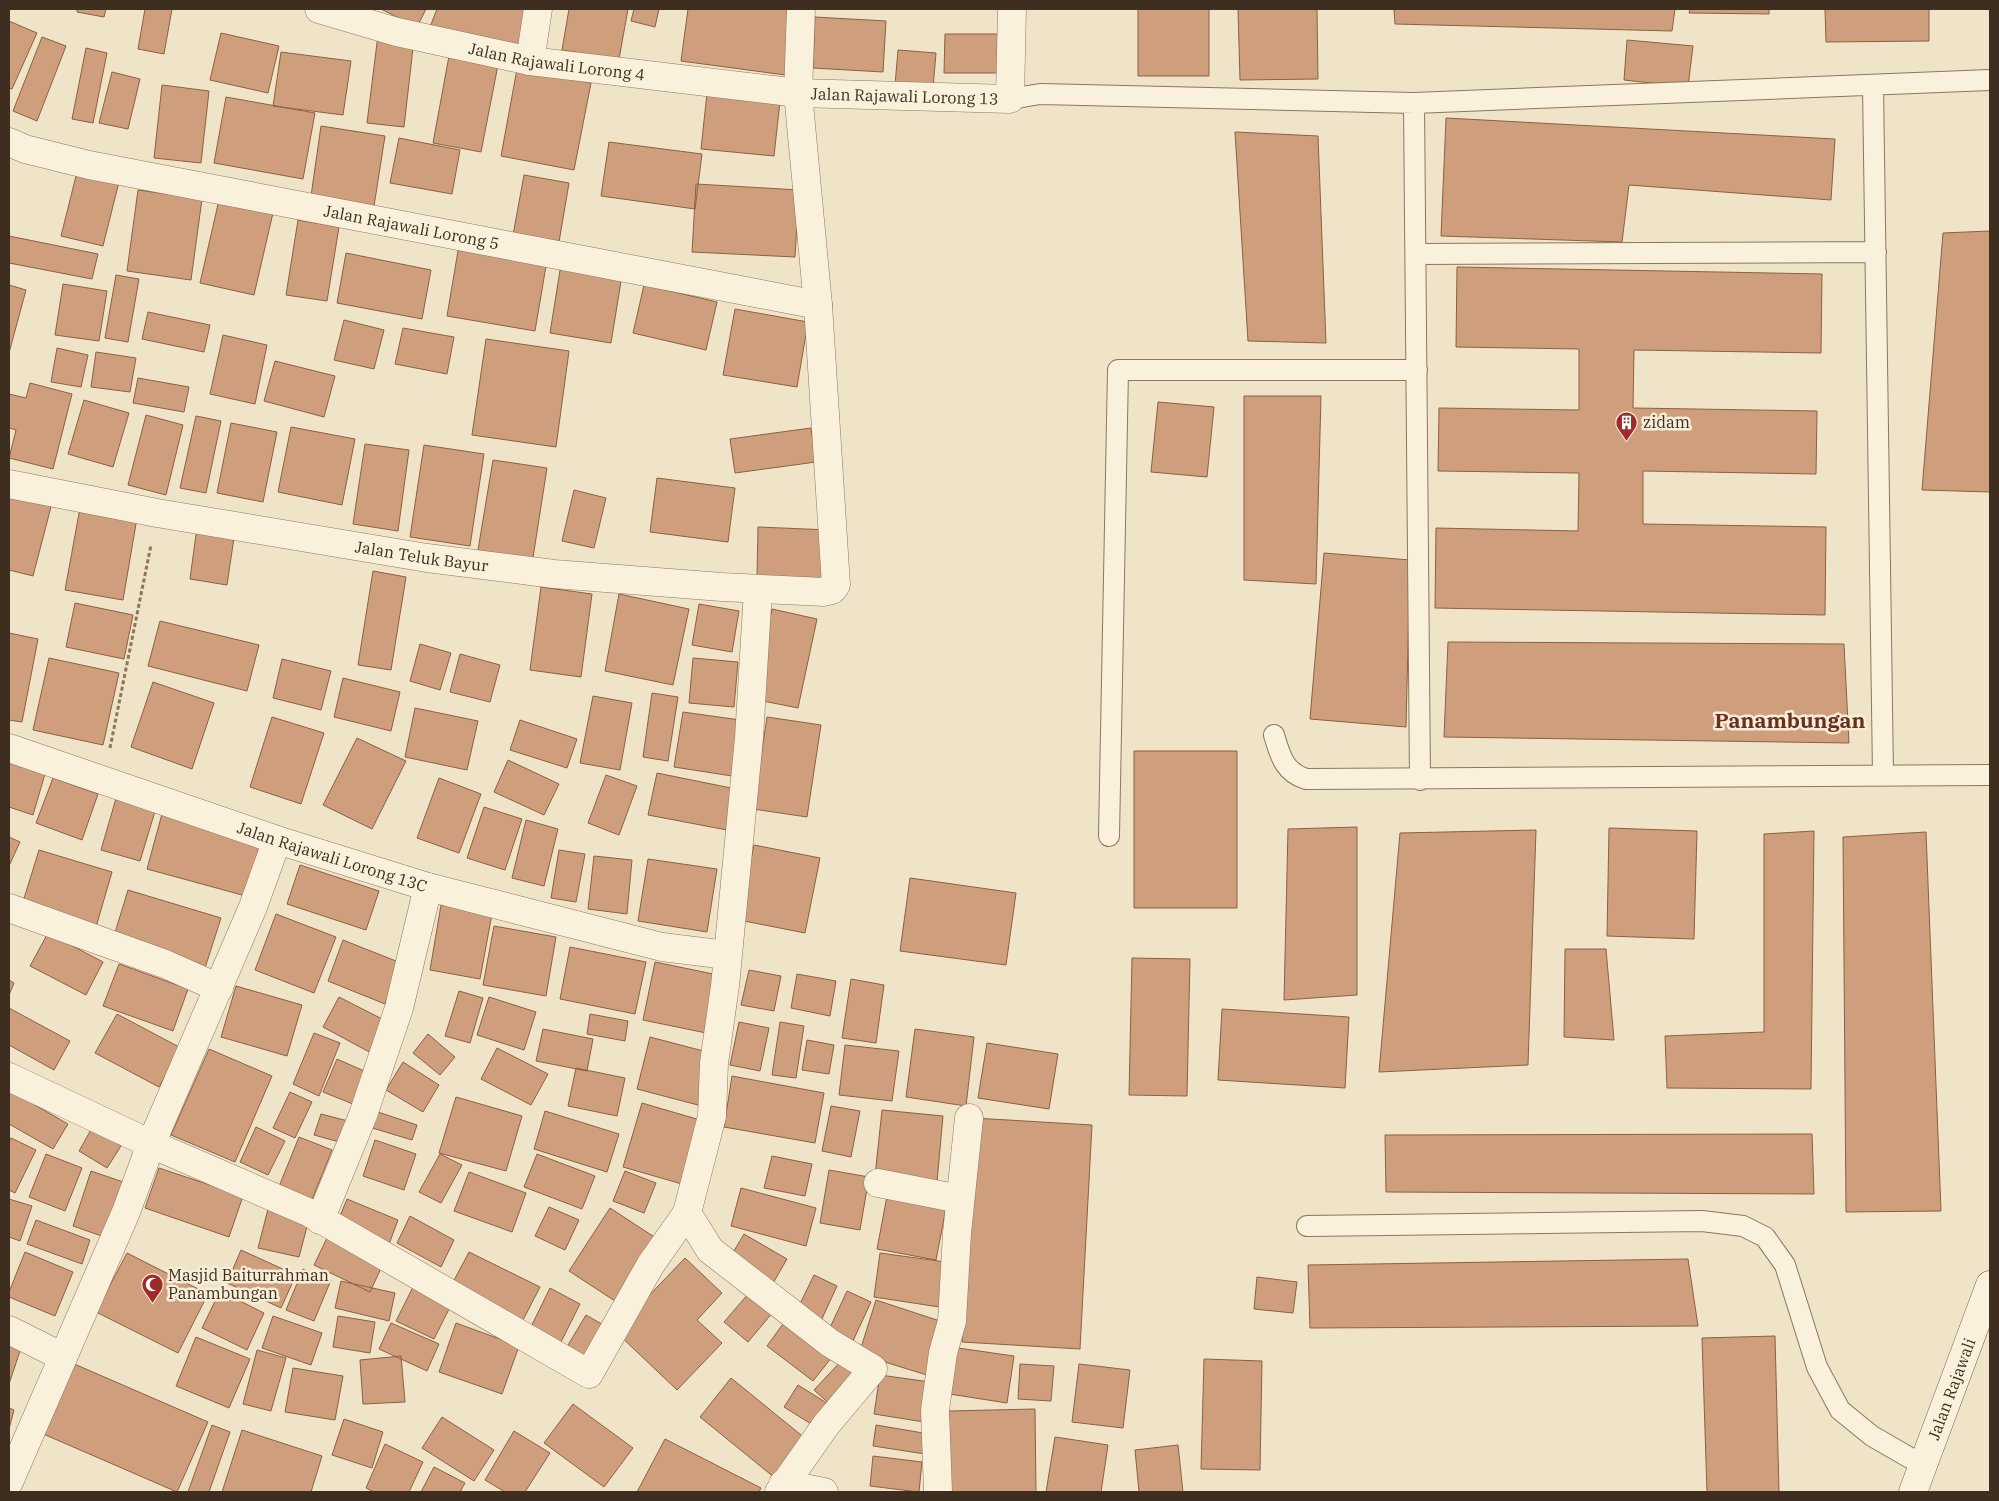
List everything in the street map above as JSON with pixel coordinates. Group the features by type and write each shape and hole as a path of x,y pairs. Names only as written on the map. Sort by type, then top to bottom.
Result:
{"street":[{"name":"Jalan Rajawali Lorong 4","path":"319,9 397,32 530,61 798,94"},
{"path":"530,61 538,9"},
{"path":"801,9 798,94 818,305"},
{"name":"Jalan Rajawali Lorong 13","path":"798,94 1010,99 1012,9"},
{"name":"Jalan Rajawali Lorong 5","path":"9,142 25,149 98,167 818,305"},
{"name":"Jalan Teluk Bayur","path":"9,484 157,513 426,558 554,574 758,590 824,592 836,585 818,305"},
{"path":"9,1077 151,1144 310,1213 428,1279 589,1374 651,1264 687,1213 712,1116 714,1063 749,738 758,590"},
{"name":"Jalan Rajawali Lorong 13C","path":"9,748 103,782 277,840 428,887 662,947 727,955"},
{"path":"9,1482 126,1212 151,1144 253,907 277,840"},
{"path":"320,1220 363,1115 399,1008 428,887"},
{"path":"9,908 165,964 219,988"},
{"path":"938,1492 935,1410 943,1352 952,1321 960,1199 969,1118"},
{"path":"878,1183 960,1199"},
{"path":"687,1213 710,1250 830,1343 873,1369 826,1425 781,1488"},
{"name":"Jalan Rajawali","path":"1913,1492 1989,1289"},
{"path":"9,1330 63,1357"},
{"path":"781,1488 824,1492"}],"lane":[{"path":"1010,99 1040,94 1414,103 1990,80"},
{"path":"1873,86 1883,774"},
{"path":"1414,103 1420,780"},
{"path":"1416,254 1876,252"},
{"path":"1110,836 1118,370 1417,370"},
{"path":"1274,736 1288,769 1297,776 1306,779 1420,780 1883,774 1990,775"},
{"path":"1307,1226 1702,1221 1743,1226 1765,1238 1785,1265 1817,1367 1840,1410 1872,1436 1924,1466"}],"path":[{"path":"103,782 157,513"}],"building":[{"path":"77,9 106,9 104,17 77,12"},
{"path":"145,9 172,9 164,54 138,49"},
{"path":"381,9 426,9 417,27"},
{"path":"437,9 527,9 520,45 430,27"},
{"path":"569,9 628,9 619,59 562,50"},
{"path":"634,9 659,9 655,27 631,21"},
{"path":"688,9 793,9 785,75 681,61"},
{"path":"1138,9 1209,9 1209,76 1138,76"},
{"path":"1238,9 1317,9 1318,79 1240,80"},
{"path":"1394,9 1675,9 1672,31 1395,24"},
{"path":"1690,9 1769,9 1769,14 1689,13"},
{"path":"1825,9 1929,9 1929,41 1826,42"},
{"path":"815,17 886,21 883,72 813,68"},
{"path":"9,21 37,33 12,89 9,88"},
{"path":"221,33 279,46 268,93 210,80"},
{"path":"945,34 998,34 998,73 944,73"},
{"path":"378,35 414,39 404,127 367,123"},
{"path":"42,37 66,46 37,121 13,111"},
{"path":"1627,40 1693,46 1688,87 1624,80"},
{"path":"86,48 107,53 93,123 72,119"},
{"path":"898,50 936,53 933,88 895,85"},
{"path":"281,52 351,61 343,115 273,106"},
{"path":"449,56 498,65 481,152 433,143"},
{"path":"517,69 591,83 574,170 501,156"},
{"path":"112,72 140,79 128,129 99,123"},
{"path":"162,85 209,91 201,163 154,158"},
{"path":"707,93 780,101 774,156 701,149"},
{"path":"226,97 315,113 303,179 214,163"},
{"path":"1446,118 1835,139 1831,200 1629,185 1622,242 1441,236"},
{"path":"321,126 385,136 374,206 311,196"},
{"path":"1235,132 1318,136 1326,343 1248,341"},
{"path":"399,138 460,150 452,194 390,183"},
{"path":"609,142 702,154 695,209 601,196"},
{"path":"77,172 119,182 103,246 61,236"},
{"path":"524,175 569,183 557,254 511,246"},
{"path":"696,184 799,190 795,257 692,252"},
{"path":"138,190 202,199 191,280 127,271"},
{"path":"219,200 273,213 254,295 200,283"},
{"path":"298,220 339,227 327,301 286,295"},
{"path":"1990,231 1990,492 1922,490 1943,233"},
{"path":"9,236 98,254 92,279 9,263"},
{"path":"459,245 547,260 535,331 447,316"},
{"path":"346,253 431,270 422,319 337,303"},
{"path":"561,264 622,275 611,343 550,333"},
{"name":"zidam","path":"1457,267 1822,274 1821,353 1634,350 1633,408 1817,411 1816,474 1643,471 1643,524 1826,527 1825,615 1435,608 1436,528 1578,531 1579,473 1438,471 1439,408 1579,410 1579,349 1456,347"},
{"path":"116,275 139,279 128,342 105,338"},
{"path":"63,284 107,291 99,341 55,335"},
{"path":"9,285 26,290 9,353"},
{"path":"644,285 717,302 706,350 633,333"},
{"path":"735,309 808,322 797,387 723,375"},
{"path":"148,312 210,325 204,352 142,339"},
{"path":"344,320 384,330 374,369 334,360"},
{"path":"403,328 454,337 447,374 395,364"},
{"path":"223,335 267,345 255,404 210,394"},
{"path":"486,339 569,351 556,447 472,435"},
{"path":"57,348 88,355 81,387 51,382"},
{"path":"96,352 136,358 130,392 91,387"},
{"path":"275,361 335,376 324,417 264,401"},
{"path":"138,378 189,387 184,412 133,403"},
{"path":"30,383 72,394 53,469 9,458 16,430 9,428 9,394 26,398"},
{"path":"1244,396 1321,396 1316,584 1244,580"},
{"path":"84,400 129,413 113,467 68,454"},
{"path":"1158,402 1214,407 1207,477 1151,472"},
{"path":"146,415 183,425 166,495 128,485"},
{"path":"196,416 221,421 206,493 180,488"},
{"path":"231,423 277,432 263,502 217,493"},
{"path":"291,427 355,439 342,505 278,492"},
{"path":"811,428 816,462 735,473 730,439"},
{"path":"365,444 409,450 398,531 353,524"},
{"path":"424,445 484,454 470,546 410,537"},
{"path":"493,460 547,468 532,564 477,556"},
{"path":"657,478 735,488 728,542 650,532"},
{"path":"574,490 606,498 594,548 562,541"},
{"path":"9,492 52,503 33,576 9,570"},
{"path":"80,508 137,518 123,600 65,590"},
{"path":"197,527 235,531 227,585 190,579"},
{"path":"758,527 830,530 829,580 757,577"},
{"path":"1324,553 1410,560 1406,727 1310,719"},
{"path":"373,571 406,577 391,670 358,665"},
{"path":"541,587 592,594 581,677 530,670"},
{"path":"619,594 689,609 673,685 605,671"},
{"path":"75,603 133,615 124,659 66,647"},
{"path":"699,604 739,611 732,652 692,645"},
{"path":"772,609 817,619 798,708 753,699"},
{"path":"160,621 259,645 247,691 148,666"},
{"path":"9,633 38,639 22,722 9,720"},
{"path":"1448,642 1844,644 1849,743 1444,737"},
{"path":"420,644 451,653 440,690 410,681"},
{"path":"460,654 500,665 490,702 450,692"},
{"path":"49,658 119,673 103,745 33,730"},
{"path":"693,658 738,662 734,707 689,703"},
{"path":"282,659 331,671 321,710 273,698"},
{"path":"343,678 400,692 391,731 334,717"},
{"path":"153,682 214,703 192,769 131,747"},
{"path":"652,693 678,697 668,761 643,757"},
{"path":"593,696 632,703 620,770 580,763"},
{"path":"415,708 478,721 467,770 405,757"},
{"path":"683,712 740,720 732,776 674,767"},
{"path":"272,717 324,733 301,804 250,787"},
{"path":"767,717 821,725 807,817 753,809"},
{"path":"520,720 577,739 567,768 510,750"},
{"path":"357,738 406,761 372,829 323,805"},
{"path":"1134,751 1237,751 1237,908 1134,908"},
{"path":"508,760 559,784 544,815 494,792"},
{"path":"9,763 45,774 33,815 9,807"},
{"path":"657,773 736,789 727,830 648,815"},
{"path":"606,775 637,786 619,835 588,823"},
{"path":"53,778 98,794 82,840 36,823"},
{"path":"439,778 481,794 459,853 417,838"},
{"path":"117,795 156,808 140,861 101,850"},
{"path":"484,807 522,819 505,870 467,858"},
{"path":"162,814 268,843 253,898 147,869"},
{"path":"526,820 558,829 544,886 512,878"},
{"path":"1357,827 1357,995 1284,1000 1288,829"},
{"path":"1609,828 1697,831 1694,939 1607,936"},
{"path":"1536,830 1528,1065 1379,1072 1400,833"},
{"path":"1814,831 1811,1089 1667,1088 1665,1036 1764,1032 1764,834"},
{"path":"1926,832 1941,1211 1846,1212 1843,837"},
{"path":"9,837 20,842 9,866"},
{"path":"754,845 820,858 805,933 739,920"},
{"path":"39,850 112,872 96,927 22,905"},
{"path":"559,850 585,854 576,902 551,898"},
{"path":"594,856 632,860 627,914 588,909"},
{"path":"648,859 717,869 707,932 638,921"},
{"path":"300,865 379,891 366,930 287,904"},
{"path":"910,878 1016,893 1006,965 900,951"},
{"path":"128,890 221,918 205,968 113,939"},
{"path":"441,905 492,914 480,979 430,970"},
{"path":"276,914 336,937 314,993 255,970"},
{"path":"494,926 556,937 546,996 483,985"},
{"path":"48,933 103,962 86,995 30,966"},
{"path":"343,940 401,963 385,1004 328,981"},
{"path":"570,947 646,962 635,1014 560,999"},
{"path":"1565,949 1606,949 1614,1040 1564,1037"},
{"path":"1132,958 1190,959 1187,1096 1129,1095"},
{"path":"655,962 723,976 711,1034 643,1020"},
{"path":"119,964 188,989 173,1031 103,1006"},
{"path":"749,970 781,976 774,1011 741,1005"},
{"path":"797,974 836,981 830,1016 791,1008"},
{"path":"851,979 884,985 876,1043 842,1038"},
{"path":"9,980 14,983 9,995"},
{"path":"236,986 302,1005 287,1056 221,1037"},
{"path":"459,991 483,998 470,1043 445,1036"},
{"path":"339,997 390,1023 373,1054 323,1027"},
{"path":"489,997 536,1012 524,1050 477,1035"},
{"path":"9,1008 70,1041 54,1070 9,1045"},
{"path":"1222,1009 1349,1017 1345,1088 1218,1080"},
{"path":"117,1014 181,1048 159,1087 95,1053"},
{"path":"590,1014 628,1021 625,1041 587,1034"},
{"path":"739,1022 769,1028 760,1071 730,1065"},
{"path":"780,1022 804,1026 796,1078 772,1075"},
{"path":"543,1029 593,1039 587,1071 536,1061"},
{"path":"915,1029 974,1037 966,1106 906,1097"},
{"path":"314,1033 340,1043 319,1096 293,1084"},
{"path":"428,1034 455,1057 440,1075 413,1053"},
{"path":"650,1037 711,1053 698,1105 637,1089"},
{"path":"807,1040 834,1045 829,1074 802,1070"},
{"path":"987,1043 1058,1054 1049,1109 978,1098"},
{"path":"845,1045 899,1051 892,1101 839,1095"},
{"path":"497,1048 548,1074 531,1105 481,1079"},
{"path":"209,1049 272,1076 235,1162 171,1135"},
{"path":"337,1059 371,1074 358,1106 323,1092"},
{"path":"403,1062 439,1085 423,1112 386,1090"},
{"path":"576,1068 625,1078 617,1116 568,1106"},
{"path":"732,1076 824,1093 815,1143 724,1127"},
{"path":"9,1090 68,1124 53,1149 9,1124"},
{"path":"290,1092 312,1102 295,1138 273,1128"},
{"path":"456,1097 522,1116 506,1171 439,1153"},
{"path":"642,1103 700,1120 682,1184 623,1167"},
{"path":"831,1106 860,1111 851,1157 822,1151"},
{"path":"882,1110 943,1116 937,1182 875,1176"},
{"path":"375,1111 417,1125 412,1140 369,1127"},
{"path":"545,1111 619,1134 607,1172 534,1149"},
{"path":"321,1114 348,1121 343,1143 314,1135"},
{"path":"974,1118 1092,1125 1080,1349 962,1342"},
{"path":"256,1127 285,1141 268,1175 240,1162"},
{"path":"92,1128 121,1146 107,1168 79,1151"},
{"path":"1812,1134 1814,1194 1386,1192 1385,1135"},
{"path":"299,1137 332,1150 311,1202 278,1189"},
{"path":"11,1138 36,1150 15,1193 9,1190 9,1142"},
{"path":"375,1140 416,1154 404,1190 363,1176"},
{"path":"46,1154 82,1168 65,1211 29,1197"},
{"path":"440,1154 462,1165 441,1203 419,1192"},
{"path":"537,1154 595,1176 582,1209 524,1187"},
{"path":"772,1156 812,1164 805,1196 764,1188"},
{"path":"159,1168 243,1196 229,1237 145,1208"},
{"path":"829,1170 869,1177 860,1230 820,1223"},
{"path":"91,1171 132,1185 113,1240 73,1226"},
{"path":"625,1171 656,1183 644,1213 613,1201"},
{"path":"469,1172 526,1193 512,1232 454,1211"},
{"path":"741,1188 816,1208 806,1246 731,1226"},
{"path":"888,1191 947,1203 936,1260 877,1249"},
{"path":"9,1199 32,1206 20,1241 9,1237"},
{"path":"347,1199 398,1220 388,1247 336,1226"},
{"path":"549,1207 579,1220 565,1250 535,1236"},
{"path":"610,1208 659,1240 618,1303 569,1271"},
{"path":"268,1209 309,1219 299,1257 258,1248"},
{"path":"410,1216 454,1240 441,1267 397,1243"},
{"path":"36,1220 90,1240 82,1264 27,1244"},
{"path":"744,1234 787,1259 772,1285 728,1261"},
{"path":"327,1238 383,1264 370,1292 314,1265"},
{"path":"241,1250 296,1275 281,1308 227,1283"},
{"path":"25,1252 73,1272 55,1316 9,1297 9,1292"},
{"path":"469,1252 540,1287 523,1320 452,1284"},
{"name":"Masjid Baiturrahman Panambungan","path":"127,1253 208,1294 178,1353 96,1312"},
{"path":"880,1253 953,1263 946,1308 874,1297"},
{"path":"685,1258 722,1293 697,1320 722,1343 677,1390 615,1331"},
{"path":"1688,1259 1698,1326 1310,1328 1308,1265"},
{"path":"303,1269 331,1280 314,1321 286,1310"},
{"path":"814,1275 837,1286 821,1321 797,1310"},
{"path":"1257,1277 1297,1282 1293,1313 1254,1309"},
{"path":"341,1281 395,1293 389,1321 335,1308"},
{"path":"414,1285 452,1303 434,1339 396,1321"},
{"path":"755,1286 778,1306 748,1342 724,1322"},
{"path":"550,1288 580,1304 557,1350 527,1335"},
{"path":"220,1291 264,1313 247,1350 202,1328"},
{"path":"847,1291 871,1302 852,1343 828,1332"},
{"path":"876,1300 946,1323 930,1376 859,1354"},
{"path":"586,1315 607,1327 586,1363 565,1350"},
{"path":"273,1316 322,1333 311,1365 262,1348"},
{"path":"338,1316 375,1322 370,1353 333,1347"},
{"path":"788,1317 836,1352 813,1381 767,1346"},
{"path":"391,1323 439,1344 427,1371 379,1349"},
{"path":"456,1323 519,1346 502,1394 439,1372"},
{"path":"1775,1336 1779,1492 1707,1492 1702,1338"},
{"path":"196,1337 250,1359 229,1408 176,1386"},
{"path":"9,1344 21,1348 9,1384"},
{"path":"951,1347 1014,1356 1007,1403 943,1393"},
{"path":"257,1350 286,1358 271,1411 243,1404"},
{"path":"401,1356 405,1402 363,1404 360,1360"},
{"path":"843,1359 861,1375 833,1407 814,1390"},
{"path":"1204,1359 1262,1361 1260,1470 1201,1469"},
{"path":"72,1363 208,1422 177,1492 41,1433"},
{"path":"1020,1364 1054,1366 1051,1401 1018,1399"},
{"path":"1079,1364 1130,1370 1123,1428 1072,1422"},
{"path":"293,1368 343,1376 335,1420 285,1412"},
{"path":"880,1375 930,1382 924,1422 874,1414"},
{"path":"731,1378 806,1439 775,1478 700,1417"},
{"path":"798,1385 833,1407 819,1429 784,1407"},
{"path":"573,1404 633,1448 604,1487 544,1443"},
{"path":"9,1408 14,1410 9,1429"},
{"path":"1035,1409 1036,1492 951,1492 949,1411"},
{"path":"442,1417 494,1450 474,1481 422,1448"},
{"path":"344,1419 383,1432 372,1468 332,1455"},
{"path":"212,1425 230,1432 209,1492 188,1492"},
{"path":"876,1425 929,1434 925,1454 873,1446"},
{"path":"242,1430 322,1456 311,1492 222,1492"},
{"path":"514,1431 550,1453 525,1492 505,1492 485,1480"},
{"path":"1055,1437 1108,1445 1101,1492 1046,1492"},
{"path":"665,1439 761,1488 759,1492 637,1492"},
{"path":"385,1444 423,1462 409,1492 374,1492 366,1488"},
{"path":"1178,1445 1183,1492 1139,1492 1135,1450"},
{"path":"873,1456 922,1462 919,1492 870,1486"},
{"path":"434,1467 465,1483 460,1492 421,1492"}],"place":[{"name":"zidam","path":"1627,441"},
{"name":"Masjid Baiturrahman Panambungan","path":"152,1303"}],"district":[{"name":"Panambungan","path":"1790,721"}]}
